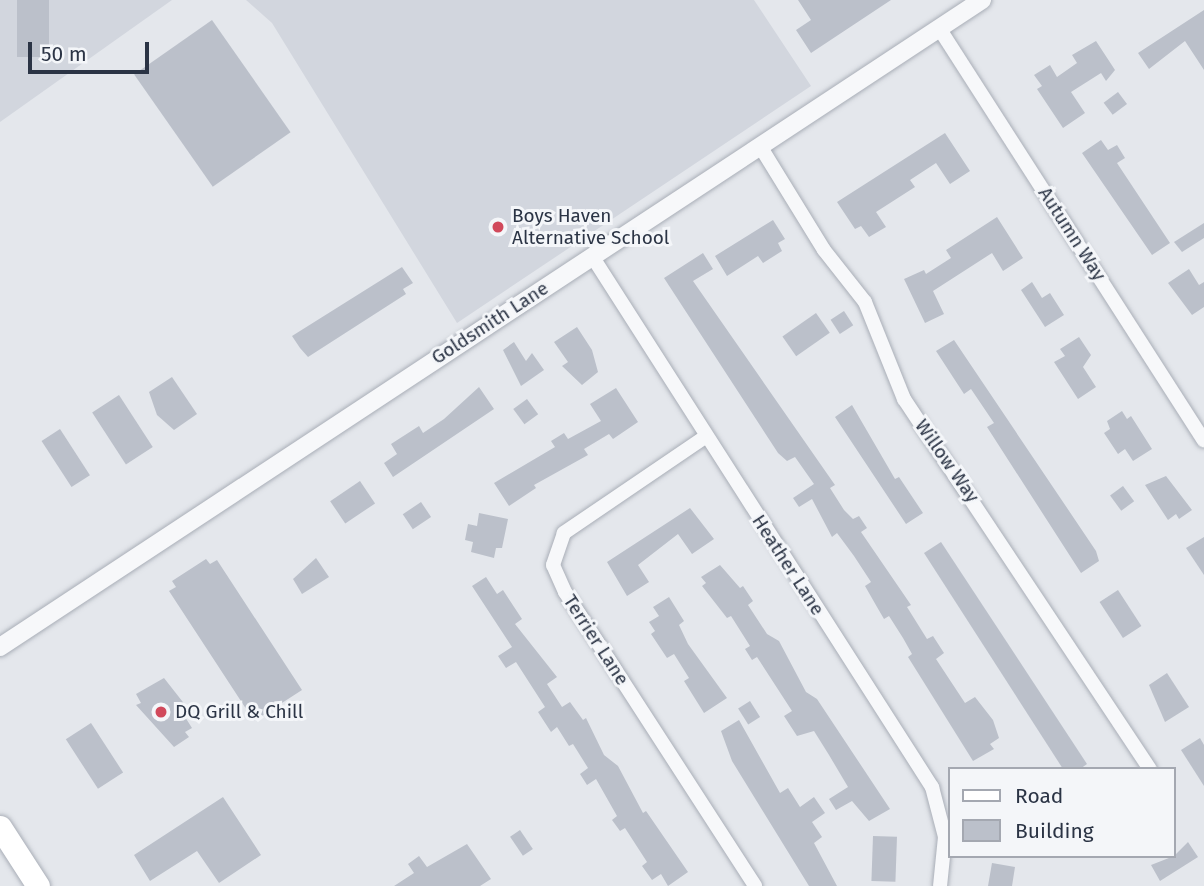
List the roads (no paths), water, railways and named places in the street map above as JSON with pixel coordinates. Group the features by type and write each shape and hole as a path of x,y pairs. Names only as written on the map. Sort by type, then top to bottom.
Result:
{"main road":[{"path":"0,827 38,886"}],"street":[{"name":"Goldsmith Lane","path":"0,648 982,0"},
{"name":"Autumn Way","path":"939,28 1204,440"},
{"name":"Willow Way","path":"760,146 824,250 865,302 904,399 1149,767"},
{"name":"Heather Lane","path":"592,256 705,437 932,787 945,837 940,886"},
{"name":"Terrier Lane","path":"705,437 564,533 553,565 565,592 754,886"}],"place":[{"name":"Boys Haven Alternative School","path":"498,227"},
{"name":"DQ Grill & Chill","path":"161,712"}]}
